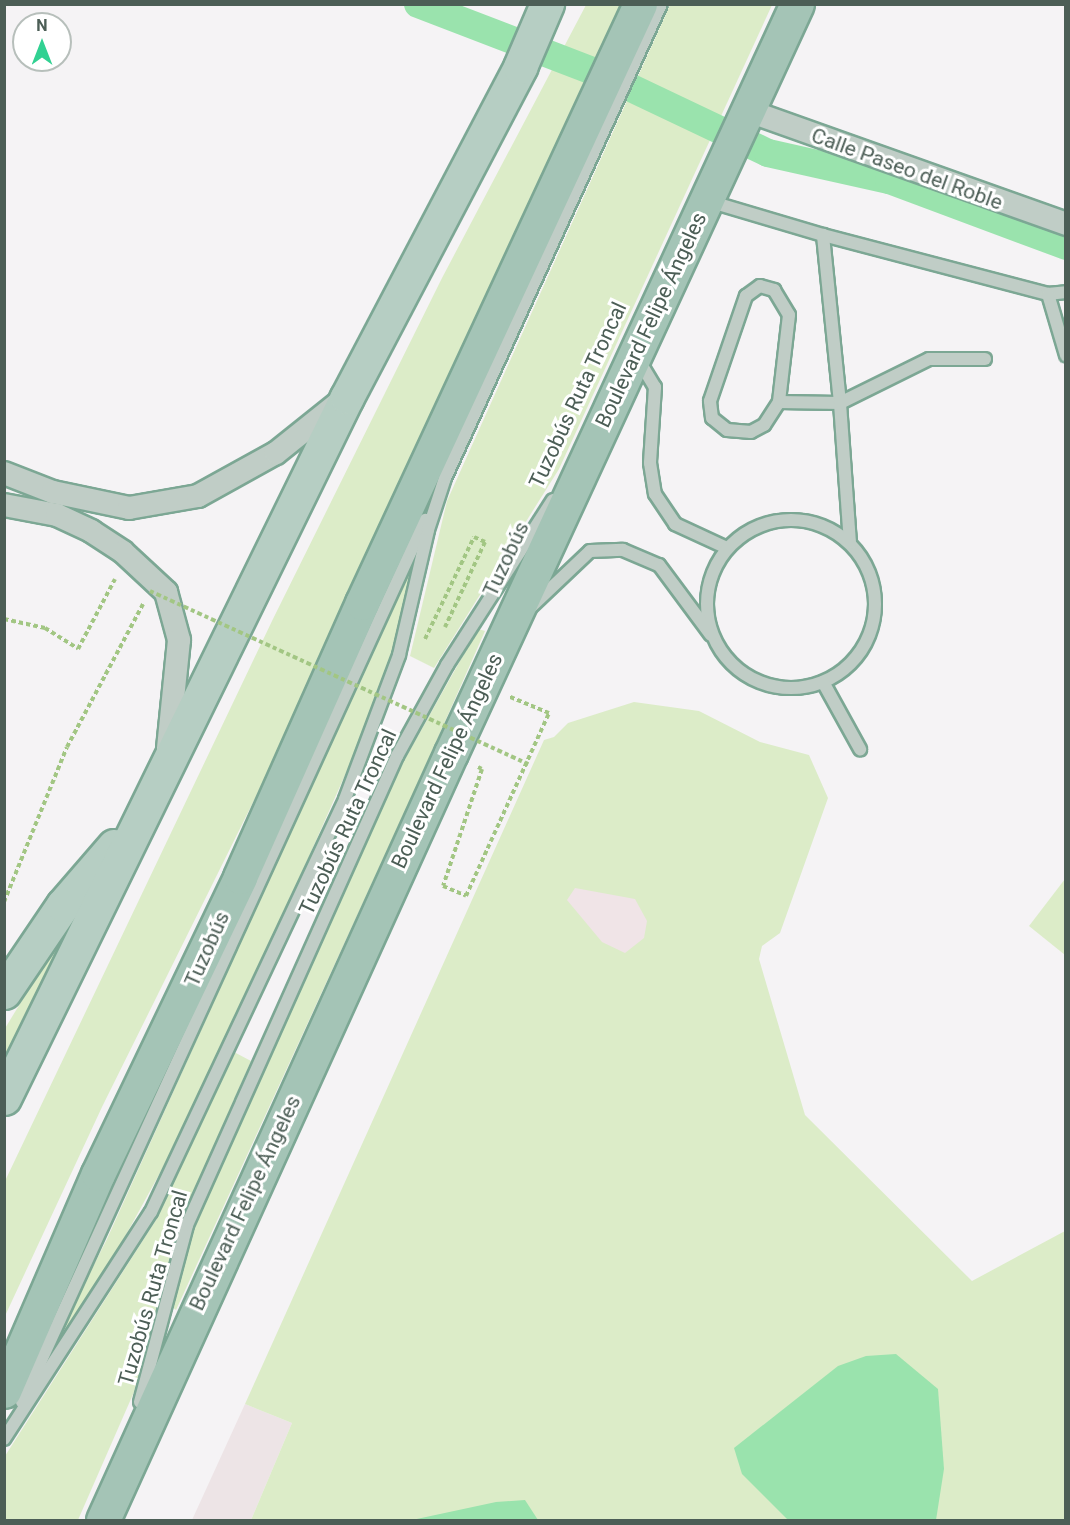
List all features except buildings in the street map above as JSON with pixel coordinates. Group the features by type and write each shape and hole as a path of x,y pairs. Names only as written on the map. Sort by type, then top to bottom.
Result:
{"highway":[{"path":"4,1391 98,1174 240,878 362,603 601,112 628,53 640,4"},
{"name":"Boulevard Felipe Ángeles","path":"103,1521 507,632 627,353 707,200 797,4"},
{"path":"4,1345 68,1213 98,1174"}],"main road":[{"path":"4,1098 347,397 520,67 546,8"},
{"path":"4,992 63,904 143,813"}],"street":[{"name":"Calle Paseo del Roble","path":"746,118 1065,224"},
{"path":"4,473 53,492 129,508 198,496 276,453 347,397"},
{"path":"4,505 57,515 91,531 123,552 166,592 179,640 166,768"}],"lane":[{"path":"628,53 661,4"},
{"name":"Tuzobús Ruta Troncal","path":"5,1437 151,1212 345,800 399,655 445,478 601,112"},
{"path":"707,200 823,236 1048,294 1065,292"},
{"path":"823,236 840,403 850,543"},
{"path":"760,286 774,290 785,302 789,315 779,402 764,424 751,432 727,430 712,418 710,401 746,296 760,286"},
{"path":"1048,294 1065,355"},
{"path":"627,353 655,387 650,463 655,494 675,524 727,548"},
{"name":"Tuzobús Ruta Troncal","path":"134,1414 144,1393 187,1225 397,756 447,665 558,492 627,353"},
{"path":"779,402 840,403 929,359 985,359"},
{"name":"Tuzobús","path":"5,1437 445,478"},
{"name":"Tuzobús","path":"188,1299 558,492"},
{"path":"507,632 591,551 623,550 658,566 712,637 721,653 741,673 767,686 796,688 823,682 848,667 860,653 875,618 875,591 866,565 850,543 827,527 801,520 773,521 748,531 727,548 712,571 705,599 712,637"},
{"path":"823,682 860,749"},
{"path":"144,1393 173,1330"}],"path":[{"path":"419,650 474,537 485,542"},
{"path":"4,619 45,628 78,649 112,578 122,581"},
{"path":"141,588 528,764"},
{"path":"4,902 67,747 150,591"},
{"path":"482,685 549,713 528,764 466,896 443,886 482,769"},
{"path":"394,702 399,692"}],"shaded area":[{"path":"586,5 626,5 329,649 102,1107 5,1316 5,1181 272,621 442,278"},
{"path":"670,5 772,5 559,469 434,668 410,656 447,501"},
{"path":"410,566 414,567 395,643 368,723 299,879 172,1151 72,1333 51,1357 48,1356 107,1239"},
{"path":"478,629 485,631 417,785 176,1310 171,1306 196,1222 259,1075 401,766"},
{"path":"634,702 699,711 760,742 809,755 828,798 780,933 762,946 759,959 805,1115 972,1281 1065,1231 1065,1520 251,1520 292,1423 245,1404 544,740 554,737 568,723"},
{"path":"1065,879 1065,955 1029,926"},
{"path":"63,933 75,939 5,1082 4,1030"},
{"path":"234,1052 251,1061 183,1216 134,1392 78,1520 5,1520 5,1456 156,1220"},
{"path":"896,1354 938,1389 944,1469 936,1520 788,1520 742,1474 734,1448 838,1366 866,1356"},
{"path":"245,1404 292,1423 251,1520 192,1520"},
{"path":"525,1500 538,1520 412,1520 496,1502"}],"sand":[{"path":"575,888 635,899 647,921 644,938 625,953 602,942 567,900"}],"waterway":[{"path":"418,4 606,76 768,153 889,180 1066,246"}]}
